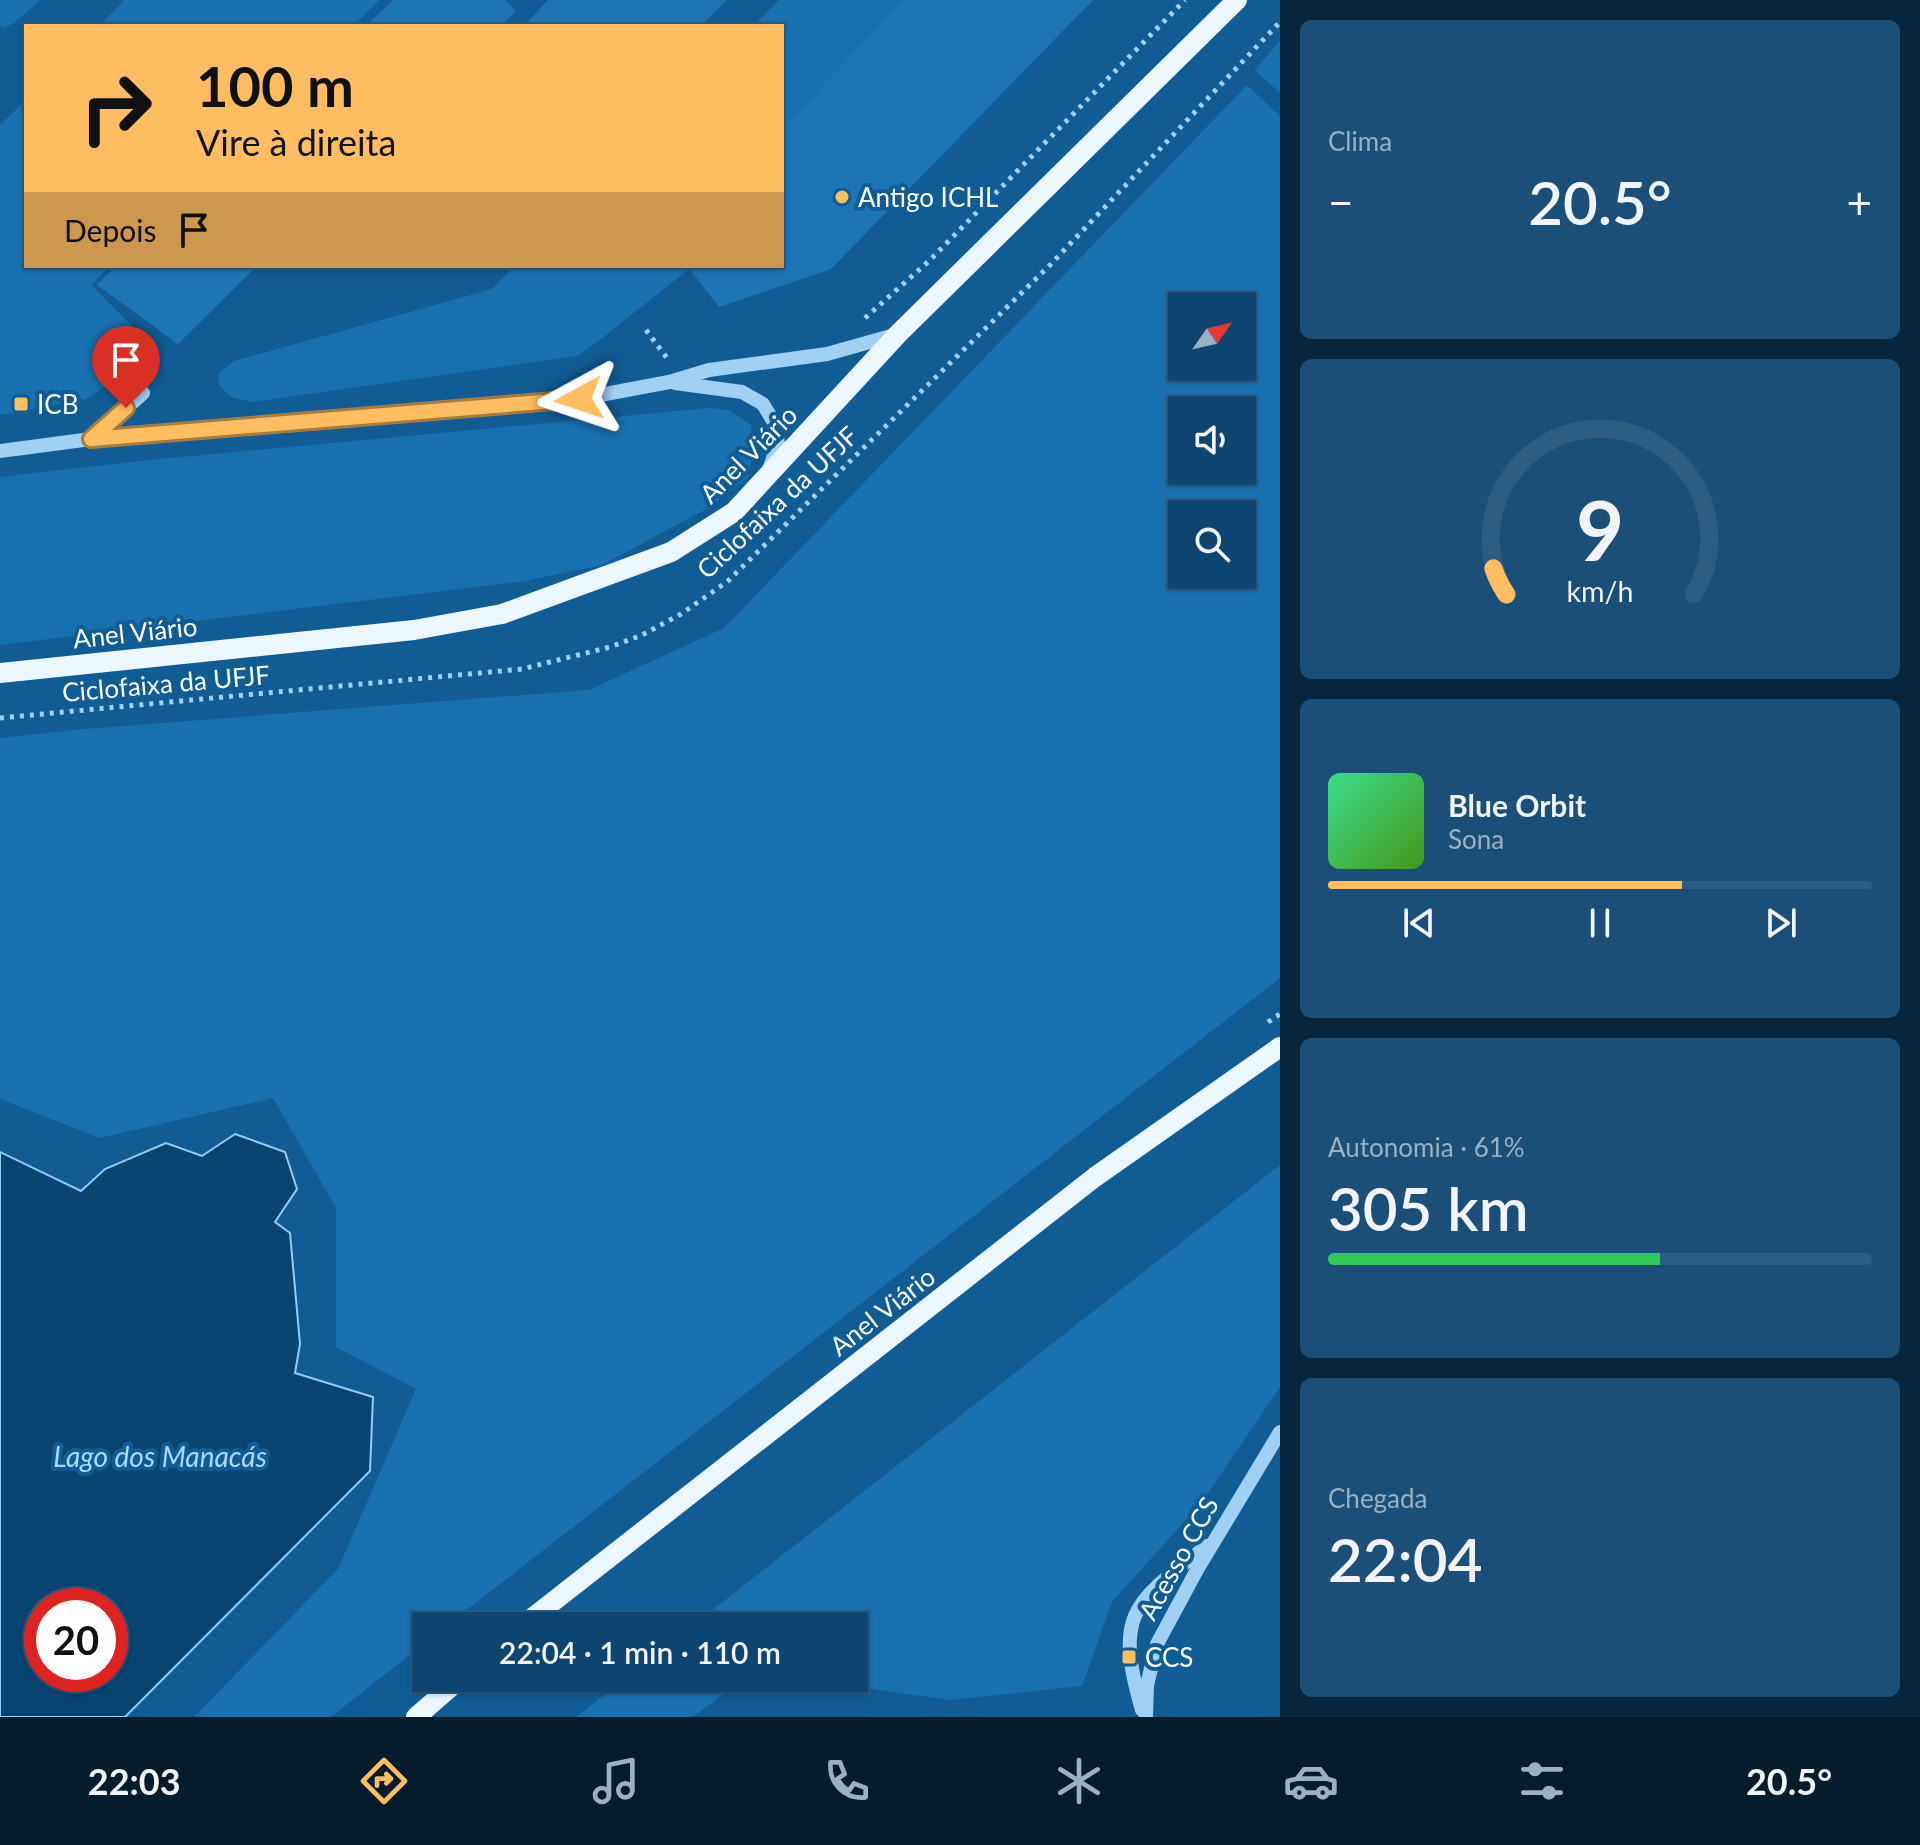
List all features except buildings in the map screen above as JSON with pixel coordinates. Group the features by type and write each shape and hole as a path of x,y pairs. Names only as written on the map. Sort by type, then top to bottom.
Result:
{"main road":[{"name":"Anel Viário","path":"0,673 414,630 502,614 671,552 734,512 898,334 1237,0"},
{"name":"Anel Viário","path":"540,1612 1095,1177 1280,1047"},
{"path":"416,1717 445,1692"}],"street":[{"path":"0,451 91,439 579,399 669,382 709,370 827,354 898,334"},
{"path":"669,382 742,392 763,404 775,424 778,444 766,478"},
{"path":"91,439 143,393"},
{"name":"Acesso CCS","path":"1145,1717 1147,1685 1157,1644 1280,1432"},
{"path":"1145,1717 1128,1651 1130,1627 1136,1610 1149,1593 1214,1541"}],"path":[{"path":"855,324 866,318 929,261 1185,0"},
{"name":"Ciclofaixa da UFJF","path":"0,718 522,669 610,647 642,635 681,614 728,581 1051,264 1280,22"},
{"path":"646,330 663,356 673,362"}],"shaded area":[{"path":"0,0 40,0 4,28 0,26"},
{"path":"124,0 380,0 355,24 101,24"},
{"path":"779,0 901,0 784,127 784,24 755,24"},
{"path":"1280,41 1280,93 1255,70"},
{"path":"1247,85 1280,116 1280,978 464,1612 412,1612 412,1653 331,1717 194,1717 338,1569 416,1389 336,1347 336,1208 273,1098 100,1138 0,1099 0,738 589,690 724,628"},
{"path":"24,102 24,268 108,268 91,285 159,353 86,399 0,415 0,125"},
{"path":"513,268 689,269 577,356 253,402 231,397 219,385 219,373 234,361 492,289"},
{"path":"708,408 729,410 751,425 754,452 747,478 712,506 602,565 525,581 0,645 0,477 139,461"},
{"path":"1280,1165 1280,1387 1202,1502 1112,1602 1082,1686 950,1700 868,1688 868,1612 710,1612"},
{"path":"608,1692 726,1692 693,1717 576,1717"}],"water":[{"name":"Lago dos Manacás","path":"235,1134 285,1152 297,1189 275,1222 290,1233 300,1344 295,1373 373,1397 370,1471 125,1717 0,1717 0,1152 81,1191 105,1169 166,1143 202,1156"}],"place":[{"name":"Antigo ICHL","path":"842,197"},
{"name":"ICB","path":"21,404"},
{"name":"CCS","path":"1129,1657"}],"route":[{"path":"126,408 91,439 579,399"}]}
